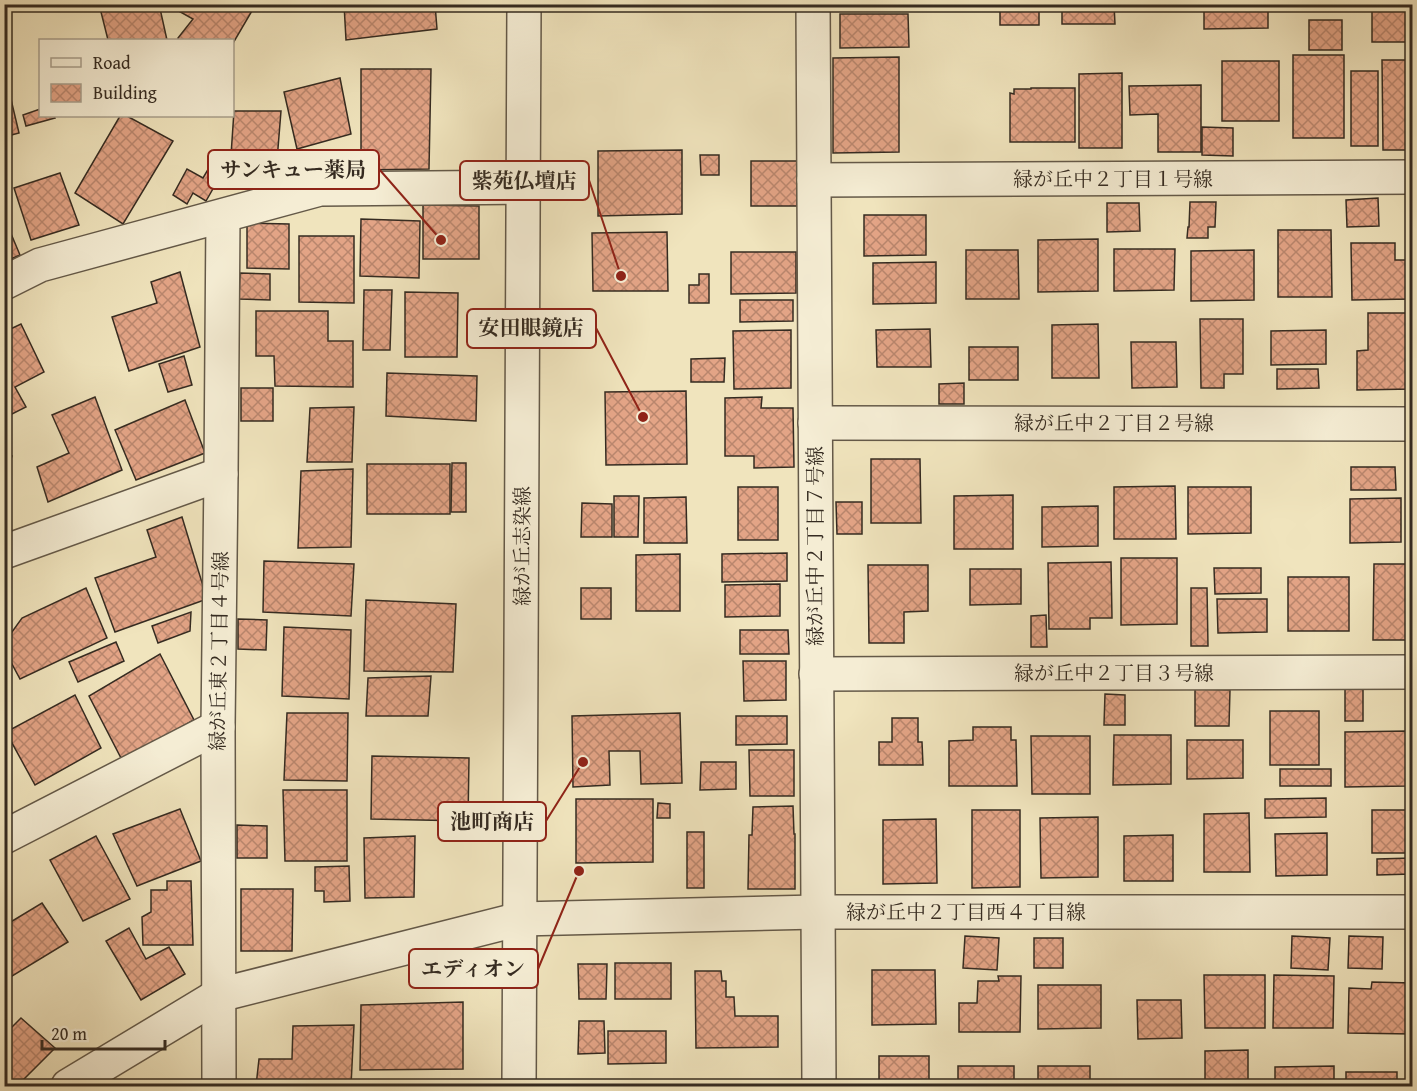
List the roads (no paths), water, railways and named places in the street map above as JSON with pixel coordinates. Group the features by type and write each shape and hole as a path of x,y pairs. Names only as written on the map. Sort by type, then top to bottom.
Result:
{"street":[{"name":"緑が丘志染線","path":"519,1086 524,4"},
{"name":"緑が丘中２丁目７号線","path":"813,4 819,1086"},
{"name":"緑が丘中２丁目１号線","path":"814,180 1413,177"},
{"path":"4,283 40,265 320,189 523,187"},
{"name":"緑が丘東２丁目４号線","path":"219,1086 218,727 223,216"},
{"name":"緑が丘中２丁目２号線","path":"815,423 1413,424"},
{"path":"4,552 221,474"},
{"name":"緑が丘中２丁目３号線","path":"816,674 1413,672"},
{"path":"4,837 218,727"},
{"name":"緑が丘中２丁目西４丁目線","path":"68,1086 219,995 520,919 817,912 1413,912"}],"place":[{"name":"サンキュー薬局","path":"441,240"},
{"name":"紫苑仏壇店","path":"621,276"},
{"name":"安田眼鏡店","path":"643,417"},
{"name":"池町商店","path":"583,762"},
{"name":"エディオン","path":"579,871"}]}
